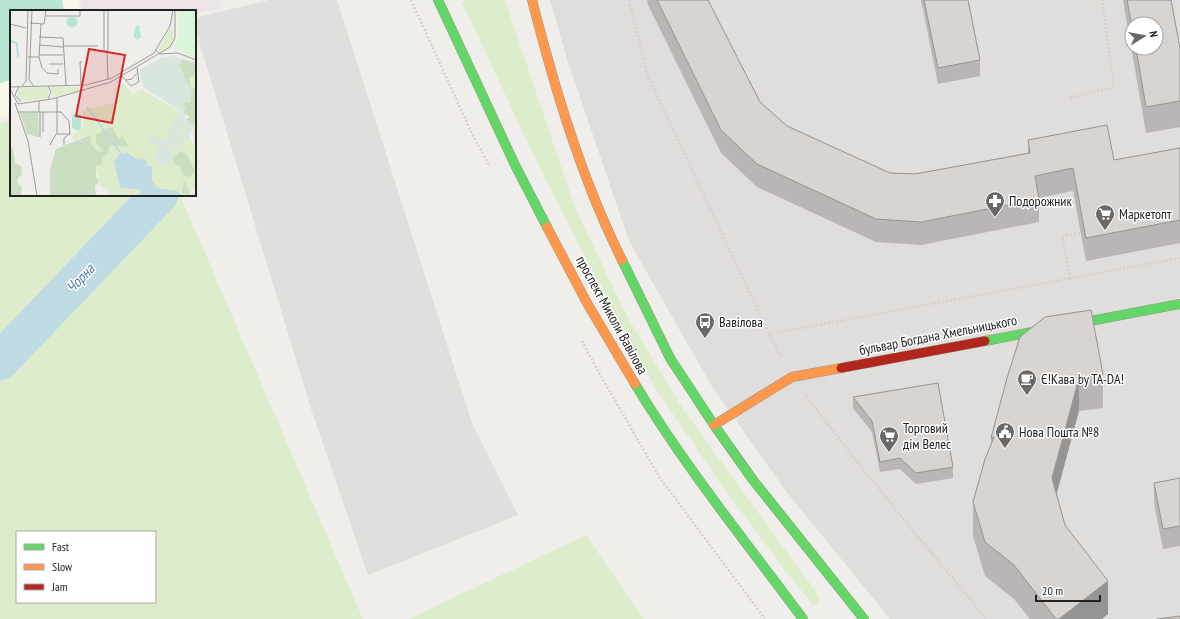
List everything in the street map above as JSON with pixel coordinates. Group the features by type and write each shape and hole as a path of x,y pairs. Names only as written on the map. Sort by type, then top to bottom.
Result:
{"main road":[{"name":"проспект Миколи Вавілова","path":"438,0 515,165 587,304 658,422 803,619"},
{"path":"532,0 550,68 583,168 614,244 670,358 714,425 753,480 854,613 864,619"},
{"name":"бульвар Богдана Хмельницького","path":"714,425 792,377 1180,304"}],"path":[{"path":"629,0 647,74 769,334 792,377 852,457 921,542 987,619"},
{"path":"1070,98 1114,87 1102,0"},
{"path":"1070,279 1062,236 1081,233"},
{"path":"769,334 1180,258"}],"shaded area":[{"path":"0,0 78,0 80,10 10,10 10,115 0,118"},
{"path":"80,0 219,0 221,9 196,13 196,10 82,10"},
{"path":"269,0 337,0 472,423 518,515 368,575 312,412 196,31 196,18"},
{"path":"550,0 1180,0 1180,619 890,619 785,490 711,385 629,241 568,62"},
{"path":"1180,271 1180,327 831,394 821,340"},
{"path":"807,403 874,491 843,516 775,428"}],"green space":[{"path":"0,0 62,0 64,10 10,10 10,80 0,83"},
{"path":"465,0 505,0 575,208 627,316 683,409 819,596 819,604 813,605 792,579 722,486 656,389 617,318 547,183 462,3"},
{"path":"10,121 10,196 180,196 363,619 0,619 0,124"},
{"path":"586,535 644,619 409,619"}],"building":[{"path":"657,0 708,0 760,102 787,126 890,173 915,174 1030,153 1028,140 1107,125 1114,160 1180,148 1180,220 1086,238 1073,168 1035,176 1039,199 921,222 876,219 757,164 721,130"},
{"path":"924,0 968,0 980,60 938,68"},
{"path":"1127,0 1171,0 1180,48 1180,101 1146,107 1137,56 1164,56 1164,16 1130,16"},
{"path":"1091,310 1103,374 1079,378 1052,478 1065,525 1108,581 1059,619 1056,619 1014,565 985,542 973,502 985,459 994,437 991,438 1020,337 1045,317"},
{"path":"938,383 953,467 916,473 900,458 880,462 872,421 853,397"},
{"path":"1180,478 1180,526 1163,529 1154,483"},
{"path":"1180,616 1180,619 1157,619"}],"waterway":[{"name":"Чорна","path":"0,361 158,196"}],"traffic: fast":[{"path":"438,0 515,165 547,227"},
{"path":"622,260 670,358 714,425 753,480 864,619"},
{"path":"985,341 1180,304"},
{"path":"635,384 654,415 695,475 803,619"}],"traffic: slow":[{"path":"532,0 570,133 607,229 622,260"},
{"path":"547,227 587,303 635,384"},
{"path":"714,425 792,377 841,368"}],"traffic: jam":[{"path":"841,368 985,341"}],"place":[{"name":"Подорожник","path":"995,218"},
{"name":"Маркетопт","path":"1105,231"},
{"name":"Вавілова","path":"705,339"},
{"name":"Є!Кава by TA-DA!","path":"1027,396"},
{"name":"Нова Пошта №8","path":"1005,449"},
{"name":"Торговий дім Велес","path":"889,453"}]}
